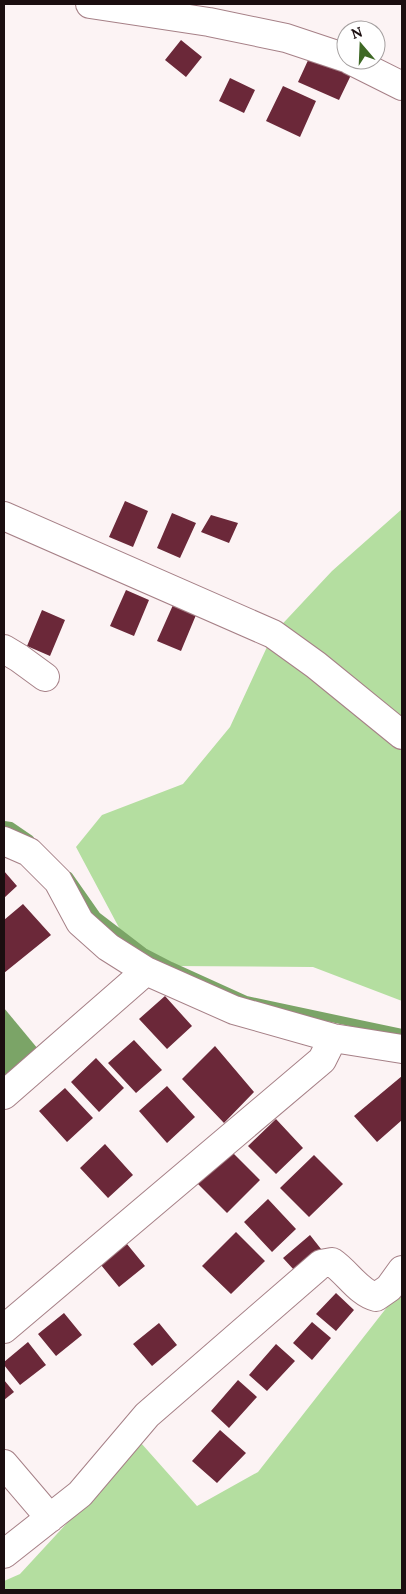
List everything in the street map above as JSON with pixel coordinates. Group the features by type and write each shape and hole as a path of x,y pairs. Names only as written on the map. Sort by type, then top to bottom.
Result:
{"street":[{"path":"90,4 209,22 286,38 336,55"},
{"path":"370,70 402,86"},
{"path":"4,516 273,634 316,665 402,735"},
{"path":"4,650 45,678"},
{"path":"4,841 29,852 58,881 80,922 108,947 146,971 234,1010 333,1038 402,1049"},
{"path":"4,1095 146,971"},
{"path":"4,1329 322,1060 333,1038"},
{"path":"4,1554 80,1494 147,1415 321,1264 332,1262 341,1268 369,1295 376,1297 389,1288 402,1270"},
{"path":"4,1464 50,1518"}],"shaded area":[{"path":"402,509 402,1001 313,967 171,966 124,937 76,847 102,815 183,784 230,727 273,634 332,571"},
{"path":"4,1008 38,1049 4,1078"},
{"path":"402,1288 402,1590 4,1590 4,1581 20,1574 141,1443 197,1506 258,1472"}],"building":[{"path":"181,40 202,57 186,77 165,60"},
{"path":"310,56 336,68 336,70 351,75 339,100 298,82"},
{"path":"230,78 255,90 244,113 219,101"},
{"path":"283,86 316,101 300,137 266,121"},
{"path":"125,501 148,511 133,547 109,537"},
{"path":"172,513 196,523 180,558 157,548"},
{"path":"211,515 238,523 229,543 201,532"},
{"path":"126,590 149,600 134,636 110,626"},
{"path":"173,605 196,615 181,651 157,641"},
{"path":"42,610 65,620 50,656 27,646"},
{"path":"4,871 17,886 4,898"},
{"path":"23,904 51,935 4,973 4,920"},
{"path":"165,996 192,1026 167,1049 139,1019"},
{"path":"134,1040 162,1070 136,1093 108,1063"},
{"path":"215,1046 254,1092 224,1123 182,1079"},
{"path":"96,1058 124,1088 99,1112 71,1082"},
{"path":"402,1076 402,1120 377,1142 354,1116"},
{"path":"167,1086 195,1117 167,1143 139,1111"},
{"path":"65,1088 93,1118 67,1142 39,1111"},
{"path":"276,1119 303,1148 276,1174 248,1146"},
{"path":"105,1144 133,1175 108,1198 80,1168"},
{"path":"231,1151 260,1180 227,1213 198,1184"},
{"path":"314,1155 343,1184 309,1217 280,1188"},
{"path":"268,1199 296,1229 272,1252 244,1222"},
{"path":"236,1232 265,1261 231,1294 202,1266"},
{"path":"310,1235 321,1249 295,1271 283,1258"},
{"path":"127,1244 145,1266 119,1287 101,1265"},
{"path":"336,1293 354,1310 336,1331 316,1314"},
{"path":"64,1313 82,1335 56,1356 38,1334"},
{"path":"312,1322 331,1338 312,1360 293,1343"},
{"path":"159,1323 177,1345 152,1366 133,1344"},
{"path":"28,1342 46,1365 20,1385 4,1365 4,1362"},
{"path":"276,1344 295,1361 267,1391 249,1375"},
{"path":"4,1380 14,1392 4,1400"},
{"path":"238,1380 257,1397 229,1428 211,1411"},
{"path":"220,1430 246,1453 217,1483 192,1461"}],"waterway":[{"path":"4,825 11,826 30,839"},
{"path":"69,876 97,916 144,952 171,966 246,1000 402,1033"}]}
